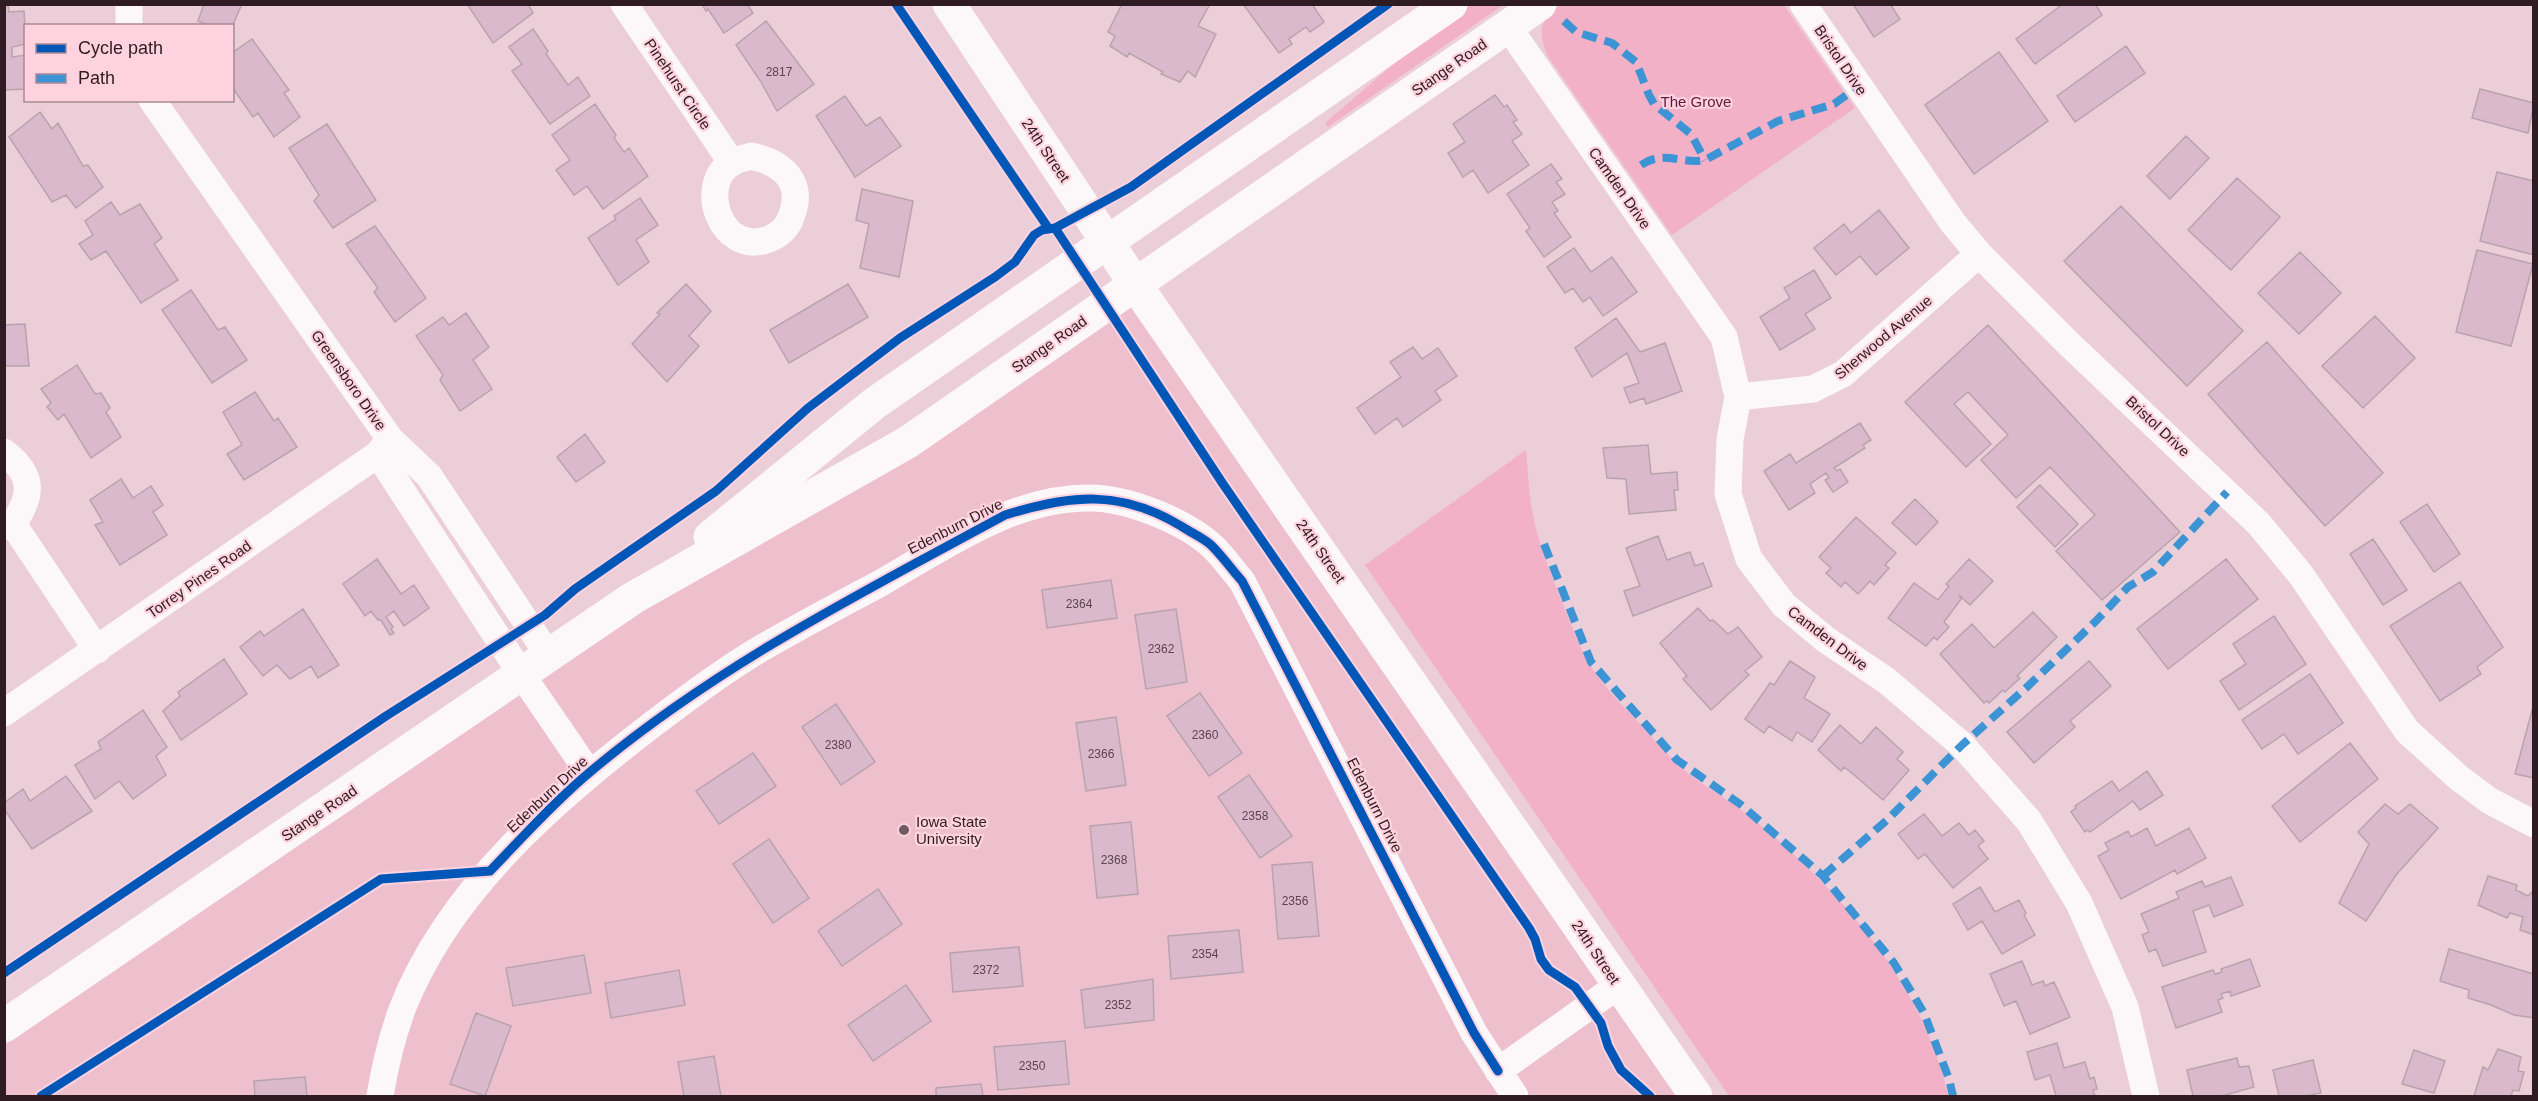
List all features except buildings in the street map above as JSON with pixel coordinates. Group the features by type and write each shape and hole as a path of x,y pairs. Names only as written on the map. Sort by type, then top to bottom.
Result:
{"main road":[{"name":"24th Street","path":"949,4 1135,284 1696,1096"},
{"name":"Stange Road","path":"4,1026 633,598 875,403 1451,4"},
{"name":"Stange Road","path":"633,598 908,442 1540,4"}],"street":[{"path":"129,4 129,24"},
{"name":"Pinehurst Circle","path":"624,4 732,163"},
{"name":"Bristol Drive","path":"1803,4 1953,223 1979,254 2259,525 2301,575 2407,731 2459,778 2490,801 2534,824"},
{"name":"Camden Drive","path":"1508,27 1724,337 1738,397 1730,439 1728,494 1749,559 1784,605 1825,639 1887,681 1962,744 2029,820 2079,903 2125,1006 2146,1096"},
{"name":"Greensboro Drive","path":"153,102 384,446 522,675 589,773"},
{"name":"Sherwood Avenue","path":"1738,397 1812,389 1843,374 1979,254"},
{"name":"Greensboro Drive","path":"384,446 429,476 549,656"},
{"name":"Torrey Pines Road","path":"4,714 384,446"},
{"path":"4,452 20,464 27,484 26,505 9,525 97,650"},
{"name":"Edenburn Drive","path":"380,1096 386,1063 404,1006 434,946 476,885 589,773 691,695 765,646 1005,515 1045,503 1091,497 1131,503 1165,516 1211,545 1242,581 1473,1033 1515,1096"},
{"path":"1497,1071 1619,985"}],"shaded area":[{"name":"Iowa State University","path":"1135,284 1696,1096 5,1096 5,1027"}],"green space":[{"path":"1469,5 1503,5 1328,127 1325,123 1439,25"},
{"name":"The Grove","path":"1560,5 1784,5 1855,108 1672,235 1547,55 1542,39 1542,27 1548,16"},
{"path":"1526,450 1531,504 1540,543 1582,651 1590,665 1614,696 1679,765 1747,814 1780,842 1812,872 1872,939 1897,975 1919,1014 1936,1054 1948,1096 1729,1096 1365,565"}],"marked path":[{"path":"1564,21 1576,32 1612,43 1636,62 1654,104 1691,134 1705,160"},
{"path":"1641,165 1658,158 1705,160 1778,121 1834,104 1859,86"},
{"path":"1823,876 1887,820 1962,745 2095,622 2128,587 2153,572 2227,492"},
{"path":"1544,544 1591,662 1677,760 1740,804 1823,876 1894,963 1924,1013 1949,1079 1953,1096"}],"cycle path":[{"path":"896,4 1049,229"},
{"path":"4,973 386,716 545,615 575,589 716,491 808,408 900,338 1015,262 1034,235 1042,230 1055,228 1131,187 1388,4"},
{"path":"1055,228 1223,484 1529,928 1541,959 1549,970 1575,987 1601,1023 1608,1046 1621,1070 1650,1096"},
{"path":"41,1096 381,879 490,871 564,795 638,734 688,698 791,633 1005,515 1051,503 1094,499 1137,506 1159,514 1181,526 1212,546 1242,581 1474,1033 1498,1071"}],"place":[{"name":"Iowa State University","path":"904,830"}]}
